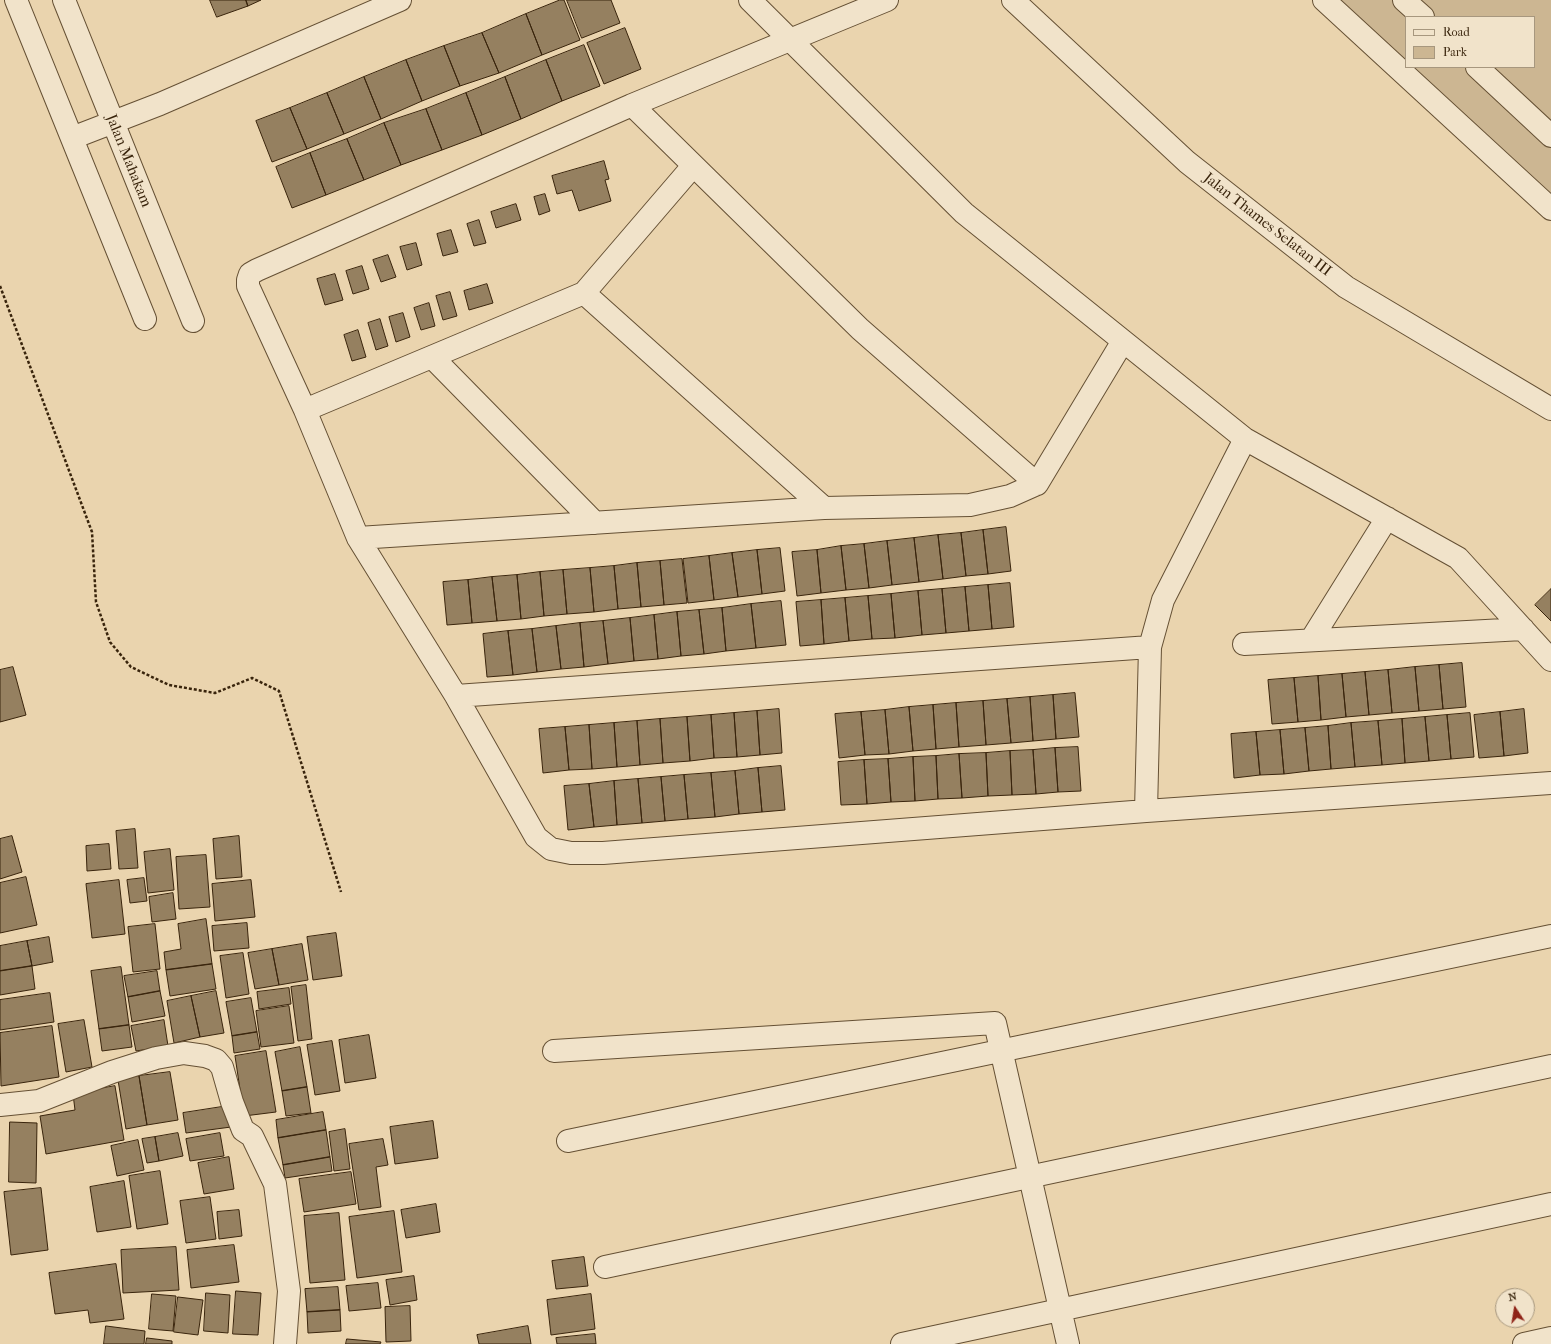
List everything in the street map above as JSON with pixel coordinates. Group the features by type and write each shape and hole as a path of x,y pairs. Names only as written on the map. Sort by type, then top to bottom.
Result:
{"street":[{"path":"16,0 145,319"},
{"name":"Jalan Mahakam","path":"64,0 193,321"},
{"path":"72,138 160,104 400,0"},
{"path":"750,0 964,213 1245,439 1458,558 1551,660"},
{"path":"887,0 632,106 250,274 248,286 305,410 358,538 456,696 536,837 551,849 570,853 603,854 1146,811 1551,784"},
{"name":"Jalan Thames Selatan III","path":"1014,0 1187,162 1346,287 1551,409"},
{"path":"1324,0 1551,209"},
{"path":"1404,0 1422,16"},
{"path":"1478,68 1551,136"},
{"path":"632,106 860,329 1037,484"},
{"path":"305,410 584,293 693,166"},
{"path":"584,293 824,508"},
{"path":"358,538 824,508 970,505 1010,496 1037,484 1123,341"},
{"path":"432,357 595,523"},
{"path":"1146,811 1150,647 1163,600 1245,439"},
{"path":"1311,640 1387,518"},
{"path":"1244,644 1523,629"},
{"path":"456,696 1150,647"},
{"path":"568,1141 1551,936"},
{"path":"554,1051 995,1023 1068,1344"},
{"path":"0,1105 39,1101 112,1072 156,1058 184,1053 205,1056 216,1060 222,1067 232,1102 243,1130 252,1136 275,1184 289,1291 286,1344"},
{"path":"605,1267 1551,1066"},
{"path":"902,1344 1551,1204"},
{"path":"1524,1344 1551,1338"}],"path":[{"path":"0,286 92,532 96,602 110,642 131,667 169,685 215,693 252,678 279,691 341,892"}],"green space":[{"path":"1324,0 1551,0 1551,209"}],"building":[{"path":"210,0 246,0 248,6 217,17"},
{"path":"246,0 261,0 248,6"},
{"path":"560,0 564,0 580,40 542,55 526,14"},
{"path":"567,0 611,0 620,23 582,38"},
{"path":"526,14 542,55 499,73 482,33"},
{"path":"625,28 641,69 604,84 587,43"},
{"path":"482,33 499,73 460,86 444,46"},
{"path":"584,45 600,86 562,101 546,60"},
{"path":"444,46 460,86 422,101 406,60"},
{"path":"406,60 422,101 381,119 364,77"},
{"path":"546,60 562,101 521,119 505,77"},
{"path":"364,77 381,119 344,134 327,93"},
{"path":"505,77 521,119 482,135 466,93"},
{"path":"327,93 344,134 307,149 290,108"},
{"path":"466,93 482,135 442,150 426,109"},
{"path":"290,108 307,149 272,162 256,121"},
{"path":"426,109 442,150 401,165 384,123"},
{"path":"384,123 401,165 364,180 347,139"},
{"path":"347,139 364,180 326,195 310,153"},
{"path":"310,153 326,195 292,208 276,167"},
{"path":"604,161 609,179 605,180 611,201 579,211 572,190 557,194 552,176"},
{"path":"545,194 550,211 539,215 534,197"},
{"path":"516,204 521,220 496,228 491,212"},
{"path":"479,220 486,243 474,246 467,224"},
{"path":"451,230 458,252 443,256 437,234"},
{"path":"416,243 422,265 407,270 400,247"},
{"path":"388,255 396,277 381,282 373,260"},
{"path":"362,266 369,289 353,294 346,271"},
{"path":"335,274 343,300 325,305 317,279"},
{"path":"487,284 493,303 469,310 464,291"},
{"path":"450,292 457,316 443,320 436,296"},
{"path":"429,303 435,326 421,330 414,308"},
{"path":"403,313 410,337 396,342 389,317"},
{"path":"380,319 388,346 376,350 368,323"},
{"path":"358,330 366,357 352,361 344,335"},
{"path":"1006,527 1011,571 988,574 983,530"},
{"path":"983,530 988,574 966,576 961,533"},
{"path":"961,533 966,576 943,579 938,535"},
{"path":"938,535 943,579 919,582 914,538"},
{"path":"914,538 919,582 892,585 887,541"},
{"path":"887,541 892,585 869,588 864,544"},
{"path":"864,544 869,588 846,590 841,546"},
{"path":"841,546 846,590 821,593 817,550"},
{"path":"780,548 785,591 762,594 757,550"},
{"path":"757,550 762,594 738,597 732,553"},
{"path":"817,550 821,593 797,596 792,552"},
{"path":"732,553 738,597 714,600 709,556"},
{"path":"709,556 714,600 688,603 683,559"},
{"path":"682,559 687,603 664,605 660,561"},
{"path":"660,561 664,605 641,607 637,563"},
{"path":"637,563 641,607 618,609 614,566"},
{"path":"614,566 618,609 594,612 590,568"},
{"path":"590,568 594,612 567,614 563,570"},
{"path":"563,570 567,614 544,616 540,572"},
{"path":"540,572 544,616 521,619 517,575"},
{"path":"517,575 521,619 497,621 492,577"},
{"path":"492,577 497,621 472,623 468,580"},
{"path":"468,580 472,623 447,625 443,582"},
{"path":"1010,583 1014,627 992,629 988,585"},
{"path":"988,585 992,629 969,631 965,587"},
{"path":"965,587 969,631 946,633 942,589"},
{"path":"942,589 946,633 922,635 918,591"},
{"path":"1551,589 1551,621 1535,605"},
{"path":"918,591 922,635 895,638 891,594"},
{"path":"891,594 895,638 872,639 868,596"},
{"path":"868,596 872,639 849,641 845,598"},
{"path":"845,598 849,641 824,644 821,600"},
{"path":"821,600 824,644 800,646 796,602"},
{"path":"781,601 786,645 756,648 751,604"},
{"path":"751,604 756,648 726,651 722,608"},
{"path":"722,608 726,651 704,654 699,610"},
{"path":"699,610 704,654 681,656 677,612"},
{"path":"677,612 681,656 658,659 654,615"},
{"path":"654,615 658,659 634,661 630,618"},
{"path":"630,618 634,661 608,664 603,621"},
{"path":"603,621 608,664 584,667 580,623"},
{"path":"580,623 584,667 561,669 556,626"},
{"path":"556,626 561,669 537,672 532,629"},
{"path":"532,629 537,672 513,675 508,631"},
{"path":"508,631 513,675 487,677 483,634"},
{"path":"1462,663 1466,707 1443,709 1439,665"},
{"path":"1439,665 1443,709 1419,711 1415,667"},
{"path":"13,667 26,715 0,722 0,670"},
{"path":"1415,667 1419,711 1392,713 1388,670"},
{"path":"1388,670 1392,713 1369,715 1365,672"},
{"path":"1365,672 1369,715 1346,717 1342,674"},
{"path":"1342,674 1346,717 1321,720 1318,676"},
{"path":"1318,676 1321,720 1298,722 1294,678"},
{"path":"1294,678 1298,722 1272,724 1268,680"},
{"path":"1075,693 1079,737 1056,739 1053,695"},
{"path":"1053,695 1056,739 1033,741 1030,697"},
{"path":"1030,697 1033,741 1011,743 1007,699"},
{"path":"1007,699 1011,743 986,745 983,701"},
{"path":"983,701 986,745 959,747 956,703"},
{"path":"956,703 959,747 936,749 933,705"},
{"path":"933,705 936,749 913,751 909,707"},
{"path":"909,707 913,751 889,754 885,710"},
{"path":"779,709 782,753 760,755 757,711"},
{"path":"1524,709 1528,753 1504,756 1500,712"},
{"path":"885,710 889,754 865,755 861,712"},
{"path":"757,711 760,755 737,757 734,713"},
{"path":"861,712 865,755 839,758 835,714"},
{"path":"1500,712 1504,756 1479,758 1474,715"},
{"path":"734,713 737,757 714,758 711,715"},
{"path":"1470,713 1474,757 1451,759 1447,715"},
{"path":"711,715 714,758 690,761 687,717"},
{"path":"1447,715 1451,759 1429,761 1425,717"},
{"path":"687,717 690,761 663,763 660,719"},
{"path":"1425,717 1429,761 1405,763 1402,719"},
{"path":"660,719 663,763 640,765 637,721"},
{"path":"1402,719 1405,763 1382,765 1378,721"},
{"path":"637,721 640,765 617,767 614,723"},
{"path":"1378,721 1382,765 1355,767 1351,723"},
{"path":"614,723 617,767 592,769 589,725"},
{"path":"1351,723 1355,767 1331,769 1328,726"},
{"path":"589,725 592,769 569,770 565,727"},
{"path":"1328,726 1331,769 1309,771 1305,728"},
{"path":"565,727 569,770 543,773 539,729"},
{"path":"1305,728 1309,771 1284,774 1280,730"},
{"path":"1280,730 1284,774 1260,775 1256,732"},
{"path":"1256,732 1260,775 1234,778 1231,734"},
{"path":"1078,747 1081,791 1058,792 1055,748"},
{"path":"1055,748 1058,792 1036,794 1033,750"},
{"path":"1033,750 1036,794 1012,795 1010,751"},
{"path":"1010,751 1012,795 988,796 986,753"},
{"path":"986,753 988,796 962,798 959,754"},
{"path":"959,754 962,798 938,799 936,756"},
{"path":"936,756 938,799 915,801 913,757"},
{"path":"913,757 915,801 891,802 888,759"},
{"path":"888,759 891,802 867,804 864,760"},
{"path":"864,760 867,804 841,805 838,762"},
{"path":"781,766 785,810 762,812 758,768"},
{"path":"758,768 762,812 739,814 735,771"},
{"path":"735,771 739,814 715,817 711,773"},
{"path":"711,773 715,817 688,819 684,775"},
{"path":"684,775 688,819 665,821 661,777"},
{"path":"661,777 665,821 642,823 638,779"},
{"path":"638,779 642,823 617,825 614,781"},
{"path":"614,781 617,825 594,827 589,784"},
{"path":"589,784 594,827 568,830 564,786"},
{"path":"135,829 138,868 119,869 116,831"},
{"path":"12,836 22,872 0,879 0,839"},
{"path":"239,836 242,877 216,879 213,839"},
{"path":"109,844 111,869 87,871 86,846"},
{"path":"170,849 174,890 148,893 144,852"},
{"path":"206,855 210,907 179,909 176,857"},
{"path":"26,877 37,925 0,933 0,883"},
{"path":"144,878 147,901 130,903 127,880"},
{"path":"119,880 125,934 92,938 86,884"},
{"path":"251,880 255,917 215,921 212,884"},
{"path":"173,893 176,919 152,922 149,897"},
{"path":"206,919 212,964 166,970 164,952 181,949 178,924"},
{"path":"247,923 249,948 214,951 212,926"},
{"path":"155,924 160,969 133,972 128,927"},
{"path":"336,933 342,976 313,980 307,937"},
{"path":"49,937 53,962 32,966 27,941"},
{"path":"27,941 32,966 0,971 0,946"},
{"path":"302,944 308,980 279,985 272,949"},
{"path":"272,949 279,985 255,989 248,953"},
{"path":"243,953 249,994 226,998 220,956"},
{"path":"212,964 216,989 170,996 166,970"},
{"path":"32,966 35,989 0,995 0,971"},
{"path":"121,967 129,1025 99,1029 91,971"},
{"path":"157,971 160,991 128,997 124,976"},
{"path":"306,985 312,1039 298,1041 291,987"},
{"path":"289,988 291,1004 259,1009 257,992"},
{"path":"160,991 165,1016 132,1022 128,997"},
{"path":"216,991 224,1033 200,1037 191,996"},
{"path":"50,993 54,1022 0,1030 0,1000"},
{"path":"191,996 200,1037 174,1043 167,1001"},
{"path":"251,998 257,1032 232,1036 226,1002"},
{"path":"289,1006 294,1043 261,1047 256,1011"},
{"path":"84,1020 92,1067 66,1072 58,1024"},
{"path":"164,1020 168,1046 136,1051 131,1026"},
{"path":"129,1025 132,1047 102,1051 99,1029"},
{"path":"52,1026 59,1077 1,1086 0,1033"},
{"path":"257,1032 260,1049 234,1053 232,1036"},
{"path":"369,1035 376,1078 345,1083 339,1040"},
{"path":"332,1041 340,1091 315,1095 307,1045"},
{"path":"300,1047 307,1087 282,1091 275,1052"},
{"path":"266,1051 276,1112 244,1116 235,1056"},
{"path":"170,1072 178,1120 147,1125 139,1076"},
{"path":"139,1076 147,1125 126,1129 118,1080"},
{"path":"115,1086 124,1140 46,1154 40,1116 75,1110 73,1094"},
{"path":"307,1087 311,1113 286,1116 282,1091"},
{"path":"228,1106 231,1127 186,1133 183,1113"},
{"path":"323,1112 326,1130 278,1138 276,1120"},
{"path":"433,1121 438,1158 395,1164 390,1127"},
{"path":"10,1122 37,1123 36,1183 9,1182"},
{"path":"345,1129 350,1169 334,1171 329,1132"},
{"path":"326,1130 330,1157 283,1165 278,1138"},
{"path":"178,1133 183,1156 159,1161 155,1137"},
{"path":"220,1133 224,1156 190,1161 186,1139"},
{"path":"155,1137 159,1161 147,1163 142,1139"},
{"path":"383,1139 388,1165 376,1167 381,1207 359,1210 349,1144"},
{"path":"138,1140 144,1170 117,1176 111,1146"},
{"path":"229,1157 234,1189 204,1194 198,1163"},
{"path":"330,1157 332,1171 285,1178 283,1165"},
{"path":"160,1171 168,1224 137,1229 129,1176"},
{"path":"351,1172 356,1204 304,1212 299,1179"},
{"path":"124,1181 131,1227 97,1232 90,1187"},
{"path":"41,1188 48,1250 11,1255 4,1192"},
{"path":"210,1197 216,1239 186,1243 180,1201"},
{"path":"436,1204 440,1232 406,1238 401,1210"},
{"path":"239,1210 242,1236 219,1239 217,1212"},
{"path":"394,1211 402,1272 357,1278 349,1217"},
{"path":"339,1213 345,1280 310,1283 304,1216"},
{"path":"234,1245 239,1282 191,1288 187,1250"},
{"path":"176,1247 179,1290 123,1293 121,1250"},
{"path":"584,1257 588,1286 556,1289 552,1261"},
{"path":"116,1264 124,1319 90,1323 88,1310 55,1314 49,1273"},
{"path":"414,1276 417,1300 390,1305 386,1280"},
{"path":"378,1283 381,1308 349,1311 346,1286"},
{"path":"338,1287 340,1310 307,1312 305,1289"},
{"path":"236,1291 261,1293 258,1335 233,1334"},
{"path":"206,1293 230,1295 228,1333 204,1331"},
{"path":"152,1294 176,1296 173,1331 149,1329"},
{"path":"591,1294 595,1329 551,1335 547,1300"},
{"path":"178,1297 203,1300 198,1335 174,1332"},
{"path":"410,1306 411,1341 386,1342 385,1307"},
{"path":"340,1310 341,1331 308,1333 307,1312"},
{"path":"106,1326 145,1331 144,1344 104,1344"},
{"path":"528,1326 531,1344 479,1344 477,1335"},
{"path":"595,1334 596,1344 557,1344 556,1338"},
{"path":"147,1338 172,1341 172,1344 146,1344"},
{"path":"347,1339 381,1342 380,1344 346,1344"}]}
